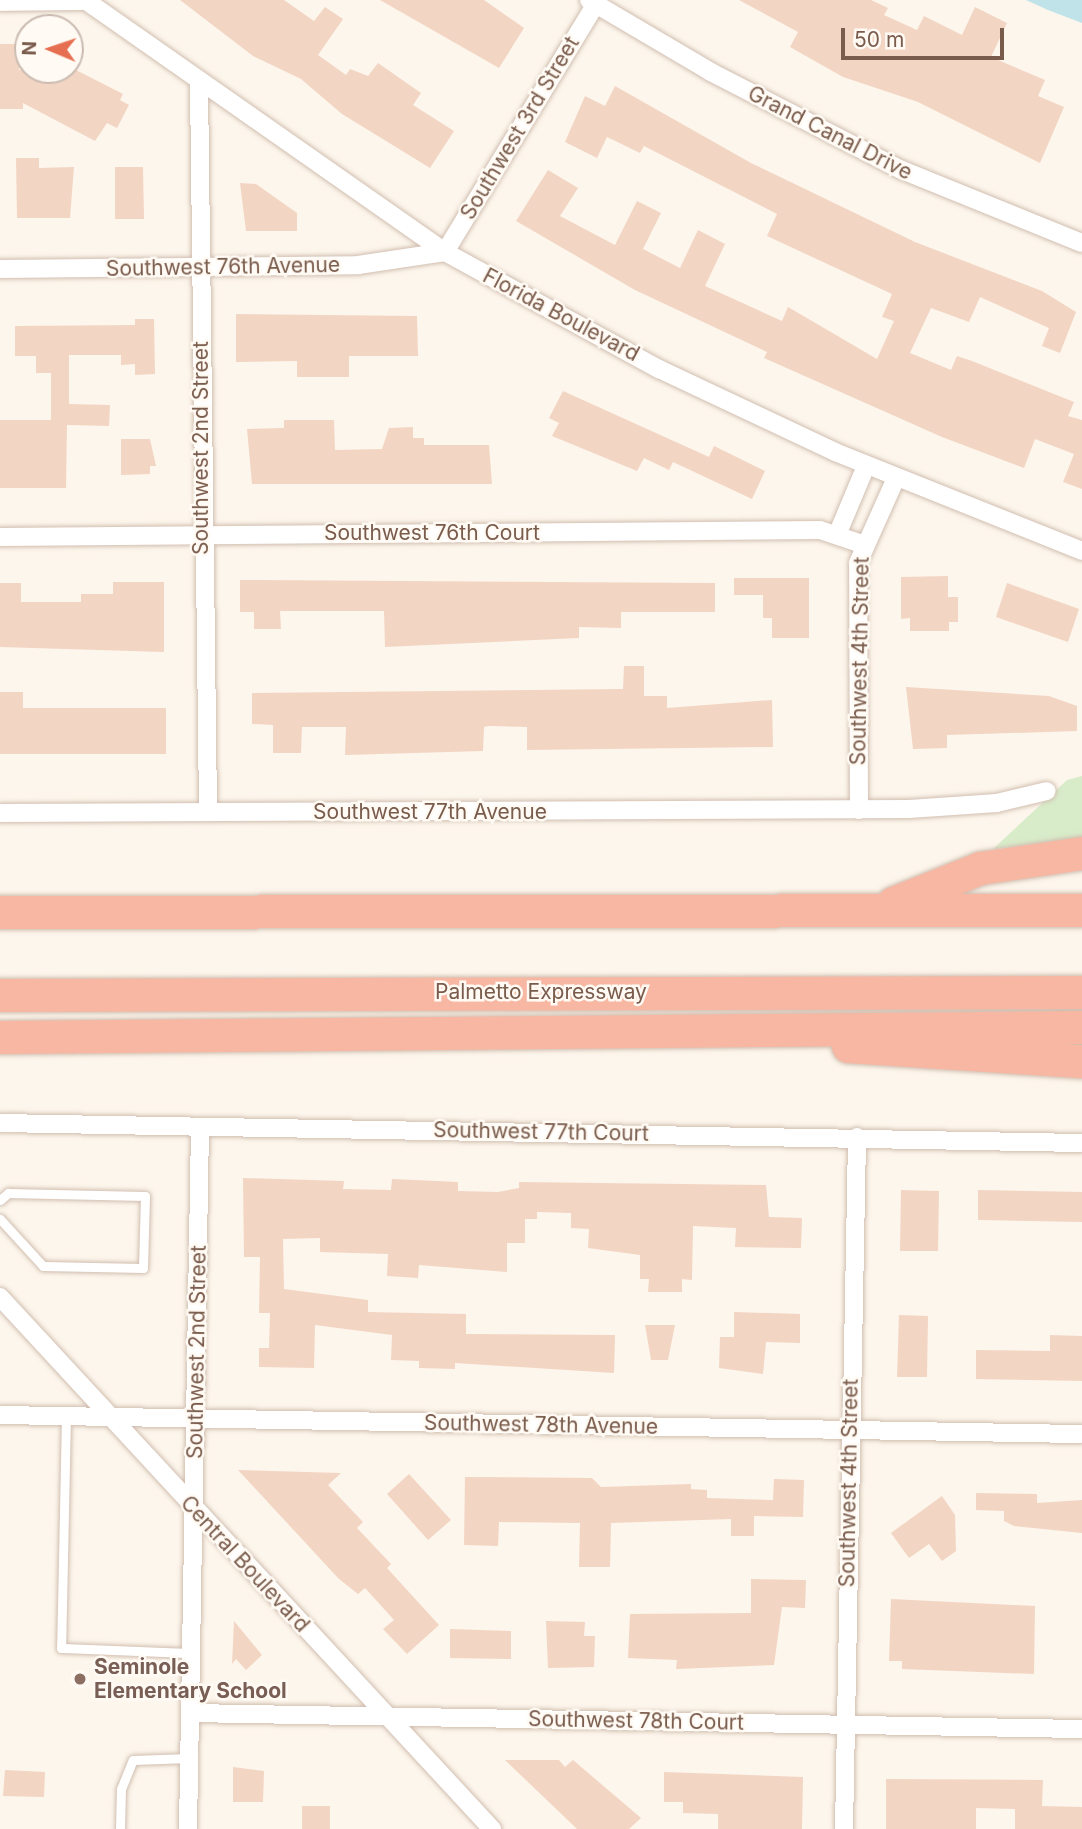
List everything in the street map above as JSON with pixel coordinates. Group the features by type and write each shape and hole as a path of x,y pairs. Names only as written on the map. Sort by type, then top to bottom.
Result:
{"highway":[{"path":"878,909 980,867 1082,853"},
{"path":"0,912 1082,910"},
{"name":"Palmetto Expressway","path":"0,995 1082,992"},
{"path":"0,1037 1082,1027"},
{"path":"636,1033 1082,1061"}],"street":[{"path":"0,2 86,1"},
{"name":"Florida Boulevard","path":"86,1 198,83 445,252 659,369 866,466 1082,551"},
{"name":"Grand Canal Drive","path":"592,2 711,72 902,170 1082,243"},
{"name":"Southwest 3rd Street","path":"445,252 592,2"},
{"name":"Southwest 2nd Street","path":"198,83 202,535 208,812"},
{"name":"Southwest 76th Avenue","path":"0,270 370,265 445,252"},
{"name":"Southwest 4th Street","path":"837,536 866,466"},
{"name":"Southwest 4th Street","path":"859,810 862,544 895,478"},
{"name":"Southwest 76th Court","path":"0,537 820,530 862,544"},
{"name":"Southwest 77th Avenue","path":"0,813 859,810 997,803 1047,791"},
{"name":"Southwest 77th Court","path":"0,1123 858,1136 1082,1143"},
{"name":"Southwest 2nd Street","path":"188,1829 200,1127"},
{"name":"Southwest 4th Street","path":"844,1829 858,1136"},
{"name":"Central Boulevard","path":"0,1297 107,1417 492,1829"},
{"name":"Southwest 78th Avenue","path":"0,1416 1082,1434"},
{"name":"Southwest 78th Court","path":"190,1713 1082,1729"}],"lane":[{"path":"0,1200 8,1194 145,1196 143,1268 43,1266 0,1219"},
{"path":"66,1416 61,1648 191,1653"},
{"path":"120,1829 121,1789 133,1760 189,1758"}],"green space":[{"path":"1082,776 1082,838 993,849 1067,780"}],"water":[{"path":"1026,0 1082,0 1082,23 1048,10"}],"building":[{"path":"180,0 284,0 314,21 325,7 343,19 318,55 346,75 350,69 368,76 378,63 421,93 413,105 454,131 430,168 342,114 301,79 253,56"},
{"path":"380,0 484,0 524,28 499,68"},
{"path":"739,0 871,0 888,8 884,15 917,30 924,16 962,35 975,7 1007,23 991,57 1045,80 1038,96 1064,107 1040,163 918,102 843,77 790,47 798,32"},
{"path":"0,44 14,44 14,84 84,84 84,74 123,94 120,100 129,105 117,128 107,123 95,141 23,103 23,109 0,109"},
{"path":"615,86 751,163 915,242 1042,291 1076,312 1060,353 1042,346 1049,328 980,297 969,322 931,308 910,353 951,370 957,356 1074,402 1068,416 1082,420 1082,489 1063,482 1074,454 1035,439 1024,468 942,437 764,358 767,352 635,290 516,221 548,170 578,188 560,216 615,245 637,201 661,213 643,249 680,268 698,230 725,244 705,286 782,321 788,307 877,359 894,321 882,317 892,294 767,236 777,214 644,146 640,153 607,137 597,158 565,142 585,96 605,106"},
{"path":"16,158 39,158 39,168 74,167 70,218 17,218"},
{"path":"115,167 143,167 144,219 115,219"},
{"path":"240,183 256,184 297,213 297,231 246,231"},
{"path":"236,314 417,316 418,356 349,356 349,377 297,377 297,361 236,362"},
{"path":"135,319 154,319 155,374 135,375 135,364 121,365 121,355 69,355 69,404 110,405 109,426 67,425 66,488 0,488 0,420 51,420 51,373 36,373 36,356 15,356 15,326 135,325"},
{"path":"563,391 709,457 714,446 765,471 752,499 673,462 669,470 644,458 637,471 552,436 559,423 549,418"},
{"path":"284,420 334,420 335,450 382,449 389,428 413,427 413,438 424,438 424,445 489,445 492,484 252,484 247,429 284,428"},
{"path":"121,439 150,439 156,466 150,466 150,474 121,475"},
{"path":"948,576 948,597 958,597 958,622 949,622 949,631 910,631 910,618 901,619 901,577"},
{"path":"734,578 809,578 809,638 772,638 772,618 763,618 763,595 734,595"},
{"path":"240,580 715,583 715,612 621,612 621,628 579,627 579,638 385,647 384,611 280,611 281,629 254,629 254,612 240,612"},
{"path":"113,582 164,582 164,652 0,647 0,583 21,583 21,602 81,602 81,594 113,594"},
{"path":"1007,583 1079,609 1068,642 996,617"},
{"path":"624,666 644,666 644,696 667,696 667,708 772,700 773,747 527,750 527,727 489,726 484,727 483,751 345,755 346,727 302,727 301,753 273,753 273,725 252,724 252,693 623,689"},
{"path":"906,687 1049,696 1077,706 1077,731 947,735 947,748 913,749"},
{"path":"0,692 23,692 23,708 166,708 166,754 0,754"},
{"path":"243,1178 344,1181 343,1189 391,1190 392,1179 458,1182 458,1191 498,1192 519,1188 519,1182 766,1185 769,1217 802,1218 801,1248 735,1247 736,1228 693,1226 692,1280 682,1279 682,1292 648,1292 649,1279 640,1279 640,1255 588,1248 589,1229 571,1228 571,1213 537,1212 537,1219 525,1219 525,1243 507,1243 507,1272 419,1265 418,1278 387,1276 388,1254 320,1252 320,1238 283,1239 284,1289 368,1300 368,1312 466,1314 466,1334 615,1335 614,1373 455,1363 455,1369 419,1368 419,1361 391,1360 392,1335 315,1325 314,1368 259,1367 259,1348 269,1348 270,1313 259,1313 260,1257 244,1257"},
{"path":"901,1190 939,1191 938,1251 900,1251"},
{"path":"978,1190 1082,1192 1082,1222 978,1220"},
{"path":"734,1312 800,1314 800,1343 766,1342 763,1374 719,1368 720,1337 734,1337"},
{"path":"899,1315 928,1316 927,1377 897,1377"},
{"path":"645,1325 675,1325 668,1360 651,1360"},
{"path":"1050,1335 1082,1336 1082,1381 976,1379 976,1350 1050,1351"},
{"path":"238,1470 341,1473 328,1485 363,1522 357,1528 391,1564 387,1568 439,1625 407,1654 383,1629 394,1620 365,1588 358,1594 339,1579"},
{"path":"409,1474 451,1520 428,1540 387,1494"},
{"path":"465,1477 592,1478 601,1487 691,1484 691,1489 707,1490 707,1498 773,1500 774,1479 804,1480 803,1517 754,1516 754,1536 731,1536 731,1519 611,1523 610,1567 579,1567 580,1523 499,1522 498,1546 464,1545"},
{"path":"976,1493 1037,1494 1037,1503 1082,1500 1082,1533 1014,1526 1004,1521 1004,1511 976,1510"},
{"path":"942,1496 955,1515 956,1551 942,1561 929,1544 909,1558 891,1533"},
{"path":"751,1579 806,1580 805,1608 782,1607 774,1665 676,1669 677,1660 628,1658 630,1614 751,1613"},
{"path":"891,1599 1035,1606 1034,1674 902,1669 902,1661 889,1661"},
{"path":"234,1621 262,1655 246,1670 236,1659 232,1664"},
{"path":"546,1621 585,1622 584,1636 595,1636 594,1667 548,1668"},
{"path":"450,1629 511,1631 511,1659 450,1658"},
{"path":"505,1760 559,1760 565,1767 573,1760 641,1818 629,1829 577,1829"},
{"path":"233,1767 264,1771 263,1802 233,1802"},
{"path":"5,1770 45,1772 44,1797 3,1796"},
{"path":"664,1772 803,1777 802,1829 718,1829 718,1814 683,1813 683,1802 664,1802"},
{"path":"886,1779 1043,1780 1042,1806 1082,1807 1082,1829 1015,1829 1015,1809 976,1808 976,1829 886,1829"},
{"path":"302,1806 330,1806 330,1829 302,1829"}],"place":[{"name":"Seminole Elementary School","path":"80,1679"}]}
